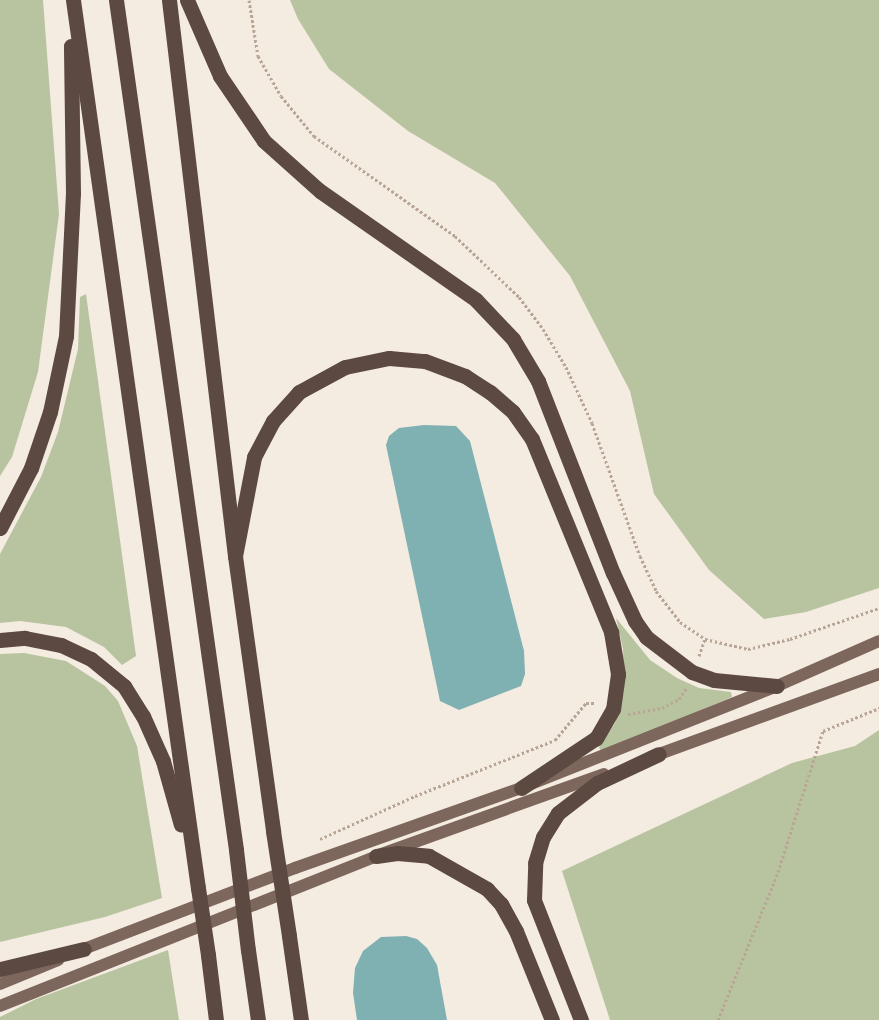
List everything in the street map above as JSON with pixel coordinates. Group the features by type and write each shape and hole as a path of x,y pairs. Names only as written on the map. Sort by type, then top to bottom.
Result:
{"highway":[{"path":"0,528 34,459 50,412 66,336 73,193 71,0"},
{"path":"71,0 216,1020"},
{"path":"116,0 236,850 258,1020"},
{"path":"169,0 235,556 301,1020"},
{"path":"187,0 220,76 264,141 320,191 476,300 513,339 538,381 635,621 659,649 692,672 714,680 778,686"},
{"path":"235,556 254,457 273,421 299,392 345,367 389,358 425,361 465,376 512,412 532,439 611,632 618,674 613,709 596,738 521,788"},
{"path":"0,640 24,638 61,645 91,659 124,686 144,716 163,761 192,856"},
{"path":"581,1020 537,909 534,863 543,838 558,813 597,784 659,754"},
{"path":"376,856 397,853 429,856 487,888 501,904 516,931 552,1020"},
{"path":"0,969 84,949"}],"main road":[{"path":"0,984 84,949 295,868 521,788 778,686 879,641"},
{"path":"0,1006 376,856 879,674"}],"path":[{"path":"311,845 415,796 555,740 586,703 630,715 662,708 684,693 705,639 734,648 763,647 879,608"},
{"path":"718,1020 778,872 823,731 879,708"}],"green space":[{"path":"0,0 43,0 59,214 38,372 12,457 0,476"},
{"path":"290,0 879,0 879,588 806,612 764,619 709,570 654,494 630,391 570,276 495,183 408,131 329,69 298,19"},
{"path":"86,294 136,656 122,665 104,647 66,627 20,621 0,623 0,554 41,477 58,432 78,349 80,297"},
{"path":"616,618 650,660 677,678 699,688 731,692 732,697 601,752 599,747 615,723 624,690 623,649"},
{"path":"24,653 66,661 105,686 118,701 137,746 162,898 105,917 0,942 0,654"},
{"path":"879,730 879,1020 610,1020 562,871 792,763 855,746"},
{"path":"168,950 179,1020 0,1020 0,1017 36,999"}],"water":[{"path":"424,425 456,426 470,441 524,651 525,674 521,686 459,710 440,701 386,445 389,436 399,428"},
{"path":"406,936 417,939 427,948 437,965 447,1020 357,1020 353,993 355,968 363,951 381,937"}]}
